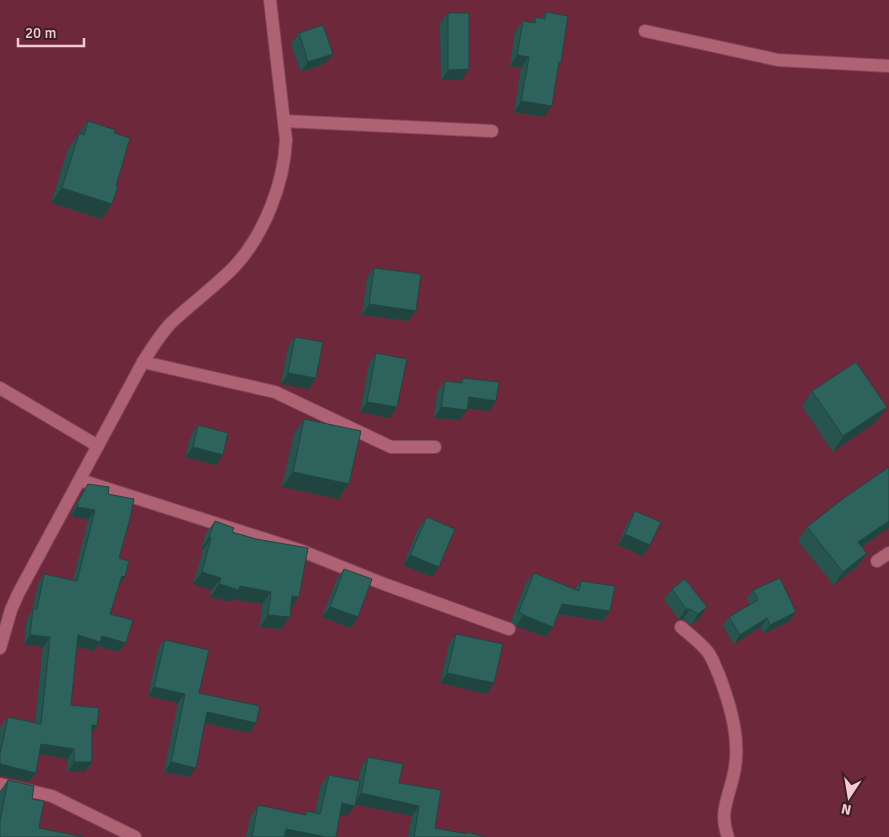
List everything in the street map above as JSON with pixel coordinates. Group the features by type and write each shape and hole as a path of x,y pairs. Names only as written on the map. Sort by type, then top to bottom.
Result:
{"street":[{"path":"0,648 18,594 143,362 171,323 235,266 259,231 280,183 286,140 270,0"},
{"path":"645,31 778,60 889,66"},
{"path":"284,121 492,131"},
{"path":"143,362 275,392 391,447 435,447"},
{"path":"0,388 98,446"},
{"path":"80,480 302,551 384,584 509,629"},
{"path":"877,562 889,553"},
{"path":"681,627 707,651 726,692 732,713 736,762 734,777 724,810 724,827 728,837"},
{"path":"0,784 52,796 135,837"}],"building":[{"path":"546,12 568,16 552,106 521,101 529,57 517,55 523,21 535,23 536,17 545,19"},
{"path":"448,13 469,13 469,69 448,70"},
{"path":"323,25 333,54 308,62 299,33"},
{"path":"88,121 116,130 114,133 130,138 112,204 62,188 79,133 84,135"},
{"path":"374,268 421,274 416,311 369,304"},
{"path":"295,337 323,342 316,378 288,373"},
{"path":"376,353 407,359 397,407 367,402"},
{"path":"856,362 887,407 843,436 812,391"},
{"path":"463,378 499,382 496,401 469,397 467,410 441,407 445,381 462,383"},
{"path":"304,419 361,431 349,484 293,472"},
{"path":"198,425 228,433 223,455 193,447"},
{"path":"889,467 889,521 858,542 867,553 843,572 807,527 844,498"},
{"path":"88,484 109,487 108,494 134,499 119,558 129,561 125,577 122,576 110,614 133,620 126,643 102,636 100,642 78,635 71,705 99,708 97,726 92,725 92,762 74,762 74,749 41,744 36,773 0,764 0,754 8,717 41,724 50,637 30,635 33,609 37,609 44,574 77,581 95,510 77,507"},
{"path":"635,511 661,522 650,545 625,534"},
{"path":"427,517 455,529 439,567 410,555"},
{"path":"215,521 234,528 232,532 256,539 308,548 299,597 292,596 290,617 268,615 271,592 240,586 239,590 219,584 221,578 202,572 211,538 209,537"},
{"path":"344,569 372,579 358,617 330,607"},
{"path":"534,573 579,591 581,581 615,586 610,611 562,604 553,627 523,615 519,611"},
{"path":"780,578 796,612 770,625 767,618 740,635 729,617 758,600 753,590"},
{"path":"685,579 707,607 698,614 690,609 686,609 672,589"},
{"path":"456,634 503,644 494,683 447,673"},
{"path":"165,640 209,650 199,693 260,706 256,723 207,712 196,768 171,762 185,694 154,687"},
{"path":"368,757 403,764 399,783 441,790 435,828 467,834 467,832 485,837 414,837 419,806 361,793"},
{"path":"329,775 360,781 355,806 342,803 336,837 326,837 286,829 284,837 252,837 258,805 306,815 307,811 320,814"},
{"path":"8,780 34,786 32,799 44,801 39,828 84,837 0,837 0,821"}]}
